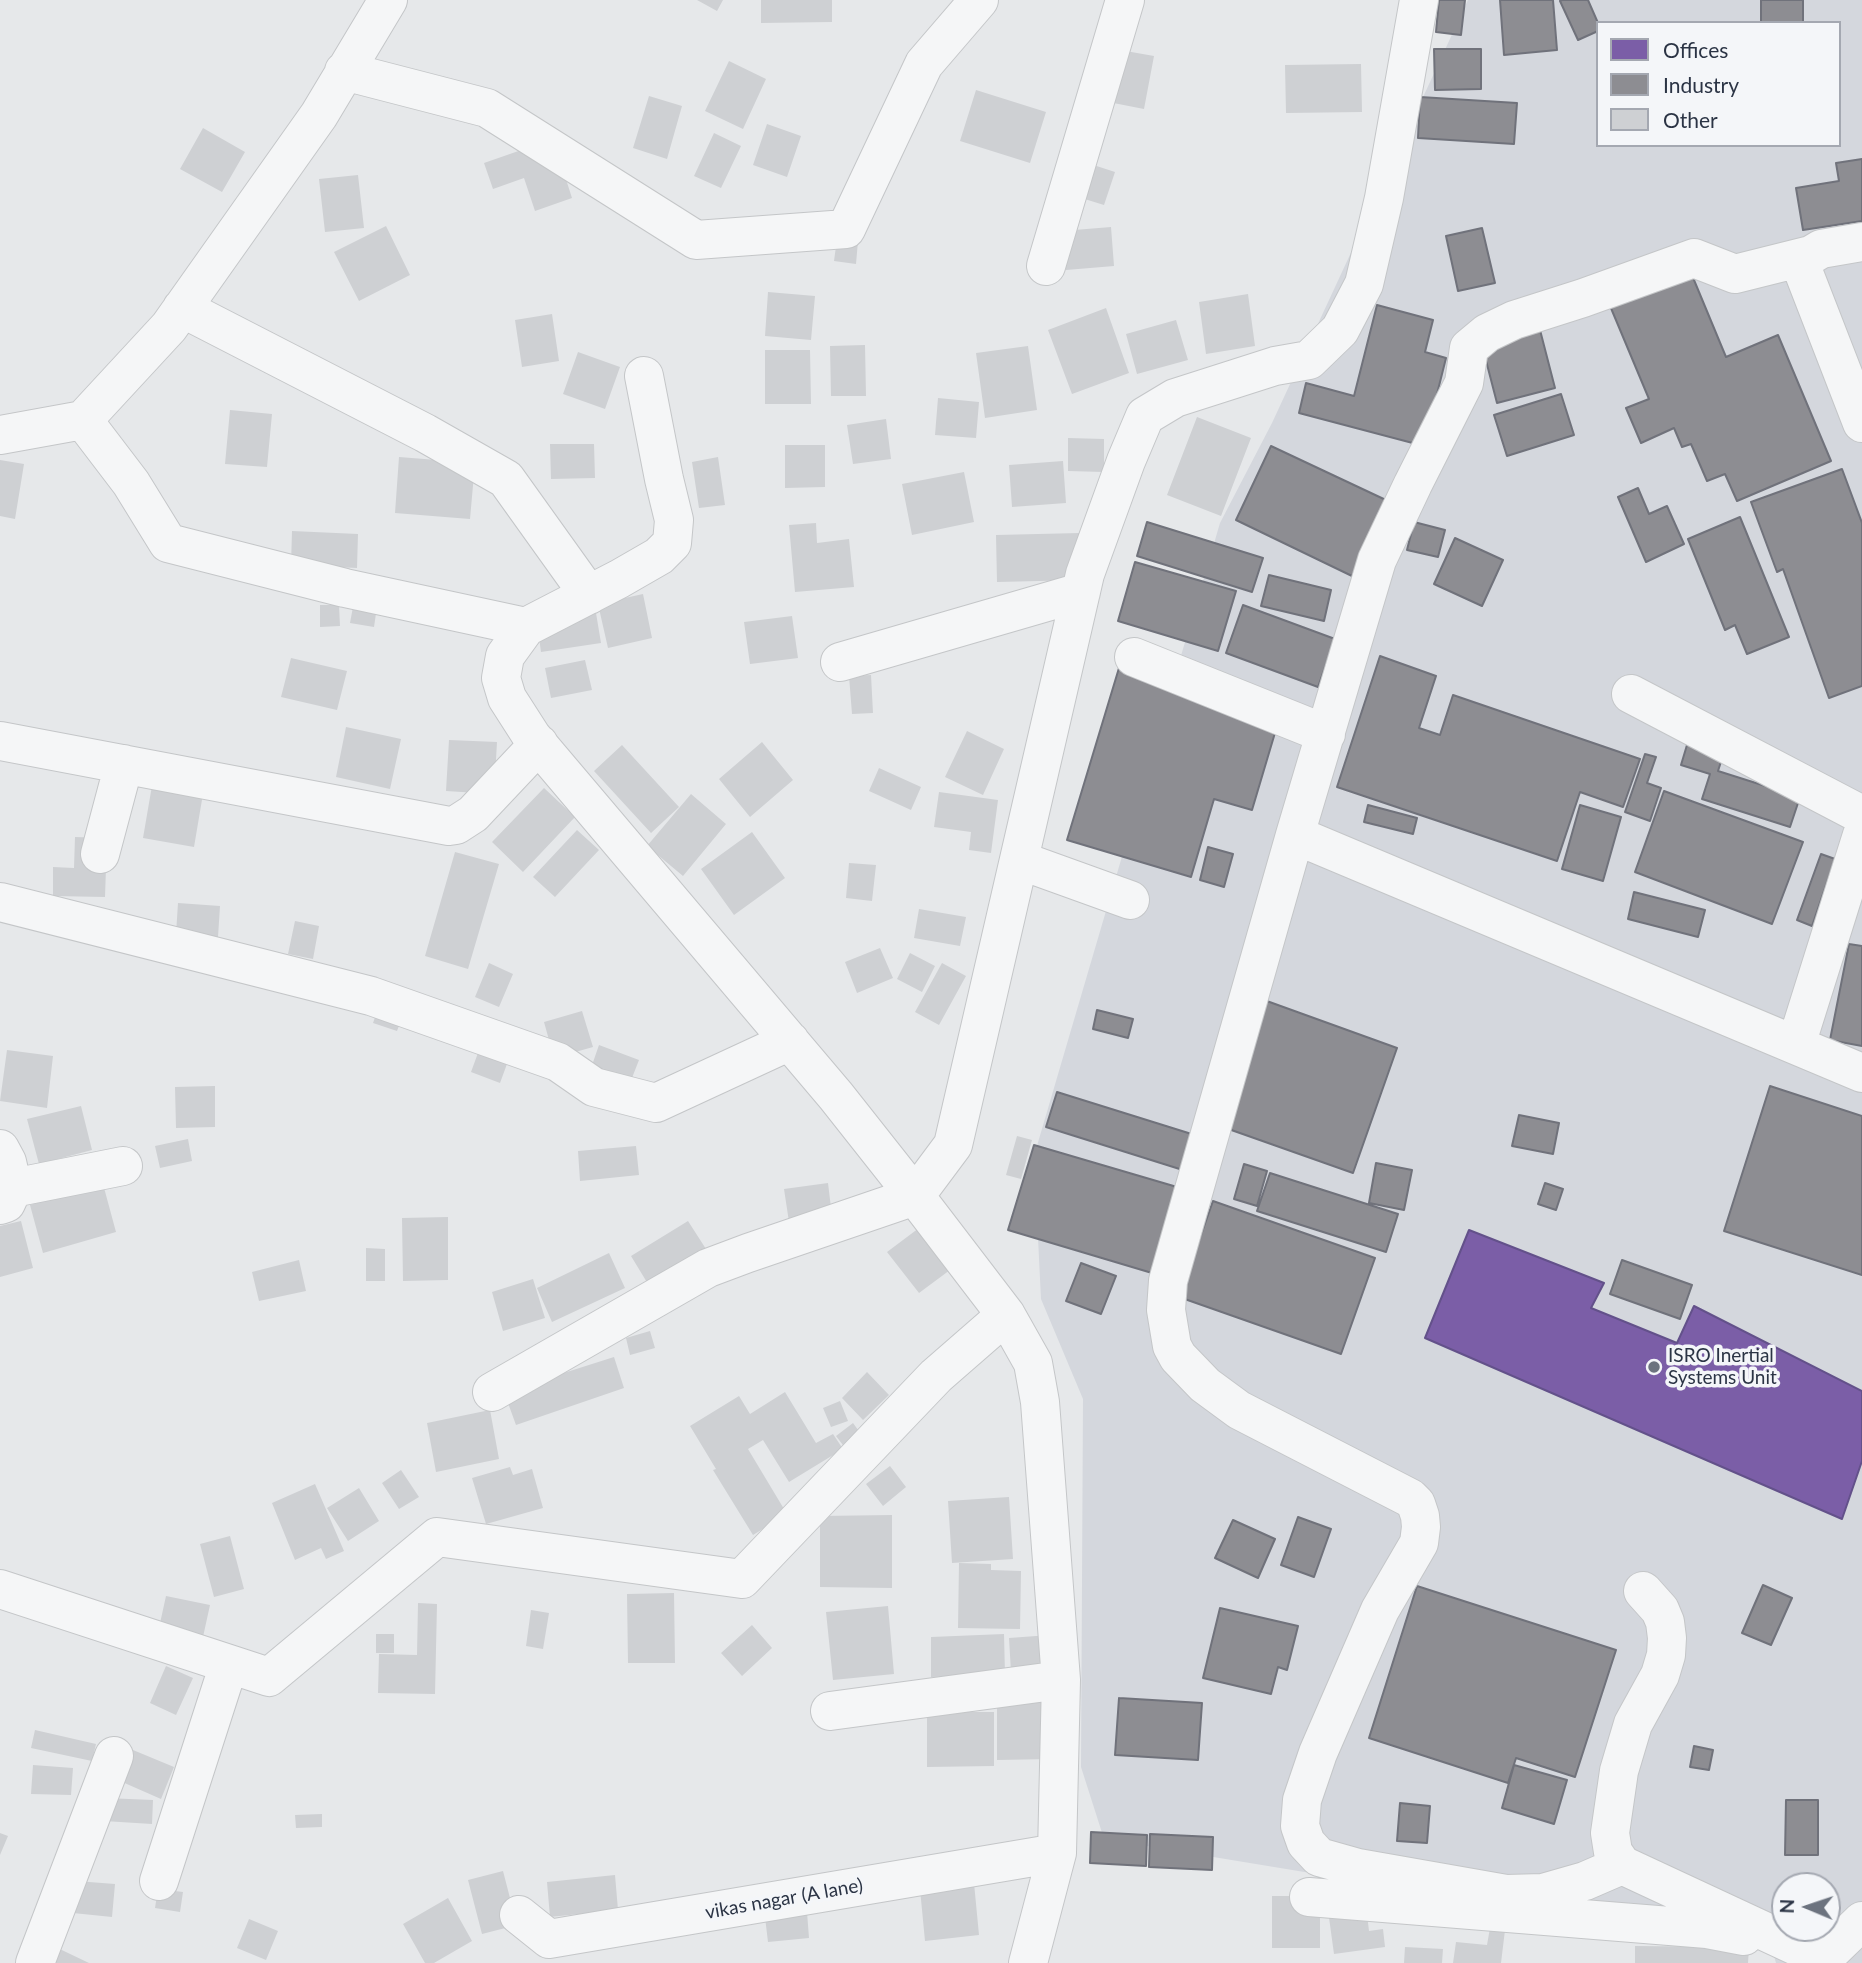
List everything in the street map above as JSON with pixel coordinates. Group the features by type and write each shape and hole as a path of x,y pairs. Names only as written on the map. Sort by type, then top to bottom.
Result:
{"street":[{"path":"0,435 83,420 169,327 318,115 388,0"},
{"path":"344,71 487,108 696,240 846,229 924,64 979,0"},
{"path":"1046,266 1125,0"},
{"path":"492,1392 708,1268 915,1196 953,1144 1085,574 1126,461 1141,402 1175,398 1275,366 1309,360 1340,330 1364,284 1384,198 1419,0"},
{"path":"1622,1866 1585,1881 1543,1893 1506,1894 1358,1868 1319,1857 1306,1843 1300,1826 1302,1800 1318,1753 1380,1609 1419,1543 1422,1527 1420,1516 1416,1504 1410,1498 1239,1410 1205,1385 1178,1357 1172,1346 1166,1310 1168,1281 1295,835 1377,560 1464,383 1469,348 1487,333 1514,320 1694,258 1735,274 1811,256 1821,250 1862,242"},
{"path":"1811,256 1802,268 1804,276 1862,423"},
{"path":"182,308 425,433 506,480 589,595"},
{"path":"644,376 674,520 673,543 659,556 526,627 505,656 501,678 507,698 539,744 836,1096 1006,1315 1033,1363 1040,1402 1061,1680 1057,1853 1028,1963"},
{"path":"83,420 131,483 168,543 345,588 526,627"},
{"path":"840,662 1081,592"},
{"path":"1134,657 1326,734"},
{"path":"1631,694 1862,815"},
{"path":"0,741 449,826 456,825 473,814 539,744"},
{"path":"100,854 124,764"},
{"path":"1295,835 1862,1073"},
{"path":"1796,1045 1862,835"},
{"path":"1019,860 1130,900"},
{"path":"0,902 371,996 558,1062 594,1087 656,1102 790,1041"},
{"path":"0,1149 7,1162 7,1197 123,1166"},
{"path":"0,1589 269,1677 437,1537 742,1579 936,1376 1006,1315"},
{"path":"1643,1591 1660,1610 1665,1622 1666,1655 1660,1675 1633,1724 1619,1771 1609,1833 1613,1853 1622,1866 1824,1961 1862,1921"},
{"path":"159,1881 229,1664"},
{"path":"830,1711 1061,1680"},
{"path":"35,1963 114,1756"},
{"name":"vikas nagar (A lane)","path":"519,1915 557,1951 1057,1853"},
{"path":"1309,1897 1707,1929 1763,1940 1770,1963"}],"shaded area":[{"path":"1468,0 1862,0 1862,1963 1776,1963 1772,1949 1104,1839 1081,1767 1083,1399 1041,1299 1034,1156 1220,523 1272,423"}],"building: Offices":[{"name":"ISRO Inertial Systems Unit","path":"1469,1230 1604,1283 1591,1308 1677,1343 1694,1306 1862,1391 1862,1461 1842,1519 1425,1338"}],"building: Industry":[{"path":"1439,0 1465,0 1461,35 1436,32"},
{"path":"1500,0 1553,0 1557,50 1504,55"},
{"path":"1588,0 1597,21 1596,32 1578,40 1560,1"},
{"path":"1761,0 1803,0 1803,21 1761,21"},
{"path":"1434,49 1481,49 1481,89 1435,90"},
{"path":"1420,97 1517,103 1514,144 1418,138"},
{"path":"1862,159 1862,221 1803,230 1796,188 1839,181 1836,163"},
{"path":"1482,228 1495,283 1458,291 1446,236"},
{"path":"1689,268 1726,357 1778,335 1831,461 1737,501 1725,474 1707,481 1691,444 1682,447 1674,428 1641,443 1626,408 1649,399 1608,301"},
{"path":"1377,305 1433,320 1425,352 1446,358 1424,446 1299,413 1306,383 1354,396"},
{"path":"1540,330 1555,388 1497,403 1482,345"},
{"path":"1561,394 1574,435 1507,456 1494,415"},
{"path":"1271,446 1388,501 1352,576 1236,520"},
{"path":"1842,469 1862,523 1862,686 1829,698 1783,569 1777,572 1751,502"},
{"path":"1638,488 1649,514 1667,506 1684,544 1646,562 1618,497"},
{"path":"1740,517 1789,637 1747,654 1735,625 1725,630 1688,539"},
{"path":"1147,522 1263,558 1252,592 1137,556"},
{"path":"1414,522 1445,530 1438,557 1407,550"},
{"path":"1455,538 1503,560 1482,606 1434,584"},
{"path":"1135,562 1236,591 1218,651 1118,621"},
{"path":"1269,575 1331,590 1324,621 1261,606"},
{"path":"1243,605 1335,639 1318,687 1226,653"},
{"path":"1380,656 1436,676 1419,728 1440,735 1453,695 1640,759 1623,807 1580,792 1557,861 1337,787"},
{"path":"1119,668 1280,716 1252,810 1214,799 1191,877 1067,840"},
{"path":"1690,735 1726,746 1718,771 1800,797 1790,827 1702,799 1710,774 1681,765"},
{"path":"1645,754 1656,757 1647,783 1661,788 1650,821 1625,812"},
{"path":"1664,791 1803,842 1772,924 1635,872"},
{"path":"1368,805 1417,818 1413,834 1364,822"},
{"path":"1580,805 1621,817 1603,881 1562,869"},
{"path":"1208,847 1233,854 1224,887 1200,880"},
{"path":"1821,854 1835,859 1812,926 1797,920"},
{"path":"1634,892 1705,910 1698,937 1628,919"},
{"path":"1849,944 1862,946 1862,1046 1830,1040"},
{"path":"1264,1000 1397,1048 1353,1173 1220,1126"},
{"path":"1097,1010 1133,1019 1128,1038 1093,1029"},
{"path":"1770,1086 1862,1116 1862,1275 1724,1231"},
{"path":"1057,1092 1198,1136 1186,1171 1046,1127"},
{"path":"1519,1115 1559,1123 1553,1154 1512,1146"},
{"path":"1034,1145 1177,1187 1152,1273 1008,1230"},
{"path":"1376,1163 1412,1170 1404,1210 1369,1203"},
{"path":"1244,1164 1267,1171 1257,1206 1234,1199"},
{"path":"1270,1173 1398,1214 1386,1252 1257,1211"},
{"path":"1545,1183 1563,1189 1556,1210 1538,1204"},
{"path":"1213,1201 1375,1258 1341,1354 1179,1297"},
{"path":"1622,1260 1692,1285 1680,1319 1610,1294"},
{"path":"1081,1263 1116,1276 1101,1314 1066,1301"},
{"path":"1298,1517 1331,1529 1314,1577 1281,1565"},
{"path":"1233,1520 1275,1539 1258,1578 1215,1558"},
{"path":"1763,1585 1792,1598 1771,1645 1742,1633"},
{"path":"1417,1586 1616,1650 1575,1777 1516,1758 1508,1783 1369,1738"},
{"path":"1220,1608 1298,1626 1287,1670 1278,1667 1271,1694 1203,1678"},
{"path":"1119,1698 1202,1703 1198,1760 1115,1755"},
{"path":"1694,1746 1713,1750 1709,1770 1690,1767"},
{"path":"1514,1765 1567,1780 1554,1824 1502,1808"},
{"path":"1786,1800 1818,1800 1818,1855 1785,1855"},
{"path":"1400,1803 1430,1806 1427,1843 1397,1841"},
{"path":"1091,1832 1147,1835 1146,1866 1090,1863"},
{"path":"1150,1834 1213,1837 1212,1870 1149,1867"}],"building: Other":[{"path":"697,0 723,0 717,11"},
{"path":"761,0 832,0 832,22 761,23"},
{"path":"1103,47 1154,56 1144,109 1093,99"},
{"path":"729,61 766,79 743,129 705,111"},
{"path":"1361,64 1362,112 1286,113 1285,65"},
{"path":"976,90 1046,112 1030,163 960,141"},
{"path":"649,96 682,106 667,159 633,148"},
{"path":"767,124 801,136 787,177 753,165"},
{"path":"203,128 245,152 222,192 180,169"},
{"path":"714,133 741,146 721,188 694,176"},
{"path":"553,139 572,198 535,211 524,178 493,189 484,163"},
{"path":"1072,158 1115,172 1104,205 1062,192"},
{"path":"358,175 364,228 325,232 319,179"},
{"path":"386,226 410,275 359,301 334,252"},
{"path":"1111,227 1114,266 1066,270 1062,231"},
{"path":"837,239 858,241 856,264 834,261"},
{"path":"768,292 815,296 811,340 765,336"},
{"path":"1248,294 1255,346 1206,354 1199,302"},
{"path":"1106,308 1129,373 1072,394 1048,330"},
{"path":"552,314 559,361 522,367 515,320"},
{"path":"1176,320 1188,360 1137,374 1126,334"},
{"path":"865,345 866,396 831,396 830,346"},
{"path":"1028,346 1037,410 985,418 976,353"},
{"path":"765,350 810,350 811,404 765,404"},
{"path":"578,352 620,367 605,409 563,394"},
{"path":"938,398 979,402 976,438 935,435"},
{"path":"230,410 272,414 267,467 225,464"},
{"path":"1197,417 1251,438 1221,516 1167,495"},
{"path":"886,419 891,459 853,464 847,425"},
{"path":"1068,438 1104,439 1104,472 1068,471"},
{"path":"550,444 594,444 595,478 551,479"},
{"path":"785,445 825,445 825,487 785,488"},
{"path":"399,457 475,463 470,519 395,513"},
{"path":"718,457 725,505 699,508 692,462"},
{"path":"0,460 24,464 15,519 0,516"},
{"path":"1063,461 1066,503 1012,507 1009,465"},
{"path":"964,472 974,522 912,535 902,484"},
{"path":"816,523 817,543 849,539 854,587 795,592 789,525"},
{"path":"292,531 358,534 357,568 291,565"},
{"path":"1080,533 1081,580 997,582 996,535"},
{"path":"643,594 652,638 608,648 598,604"},
{"path":"355,596 378,600 374,627 350,623"},
{"path":"320,605 339,605 340,626 320,627"},
{"path":"596,613 601,643 541,652 537,623"},
{"path":"792,616 798,658 750,664 744,622"},
{"path":"291,658 347,671 337,710 281,697"},
{"path":"585,660 592,690 551,698 545,668"},
{"path":"871,675 873,713 852,714 849,676"},
{"path":"346,727 401,739 390,789 336,777"},
{"path":"967,731 1004,749 983,795 945,777"},
{"path":"449,740 497,742 494,794 446,791"},
{"path":"762,742 793,780 750,817 719,779"},
{"path":"622,745 679,807 651,833 594,771"},
{"path":"879,768 921,787 911,810 869,791"},
{"path":"154,774 205,782 194,847 143,838"},
{"path":"544,788 575,817 523,872 492,842"},
{"path":"939,792 998,800 991,853 969,850 971,832 934,827"},
{"path":"691,794 726,824 683,876 647,846"},
{"path":"577,830 599,850 555,897 533,877"},
{"path":"752,832 785,878 734,915 701,869"},
{"path":"75,837 107,838 105,897 53,896 53,867 74,868"},
{"path":"455,852 499,864 468,969 425,956"},
{"path":"849,863 876,865 872,901 846,898"},
{"path":"178,903 220,906 218,937 176,934"},
{"path":"919,909 966,917 960,946 914,938"},
{"path":"295,921 319,926 313,959 288,954"},
{"path":"880,948 893,978 857,993 845,962"},
{"path":"910,953 935,966 922,992 897,979"},
{"path":"489,963 513,974 499,1007 475,997"},
{"path":"942,963 966,976 939,1025 915,1012"},
{"path":"380,1003 404,1012 397,1031 373,1023"},
{"path":"582,1011 593,1047 554,1058 544,1022"},
{"path":"482,1042 511,1053 500,1083 471,1072"},
{"path":"599,1045 639,1060 630,1083 591,1068"},
{"path":"7,1050 53,1056 47,1108 0,1101"},
{"path":"215,1086 215,1127 176,1128 175,1087"},
{"path":"81,1106 92,1150 39,1164 27,1119"},
{"path":"1017,1136 1032,1140 1021,1179 1006,1175"},
{"path":"188,1139 192,1161 160,1168 155,1146"},
{"path":"636,1146 639,1175 580,1181 578,1151"},
{"path":"828,1183 832,1216 789,1222 784,1189"},
{"path":"103,1184 116,1232 43,1253 30,1205"},
{"path":"448,1217 448,1280 403,1281 402,1218"},
{"path":"21,1221 33,1268 0,1277 0,1226"},
{"path":"688,1221 706,1249 648,1284 631,1256"},
{"path":"919,1228 950,1270 919,1293 887,1252"},
{"path":"366,1248 385,1249 385,1281 366,1281"},
{"path":"609,1253 625,1288 552,1322 537,1288"},
{"path":"299,1260 306,1291 259,1301 252,1272"},
{"path":"533,1279 545,1318 503,1331 492,1292"},
{"path":"650,1331 655,1348 630,1355 626,1338"},
{"path":"614,1357 624,1388 516,1425 504,1392"},
{"path":"867,1372 889,1395 863,1420 842,1398"},
{"path":"785,1392 816,1443 833,1434 843,1449 789,1482 763,1440 748,1449 787,1514 753,1535 713,1470 716,1469 690,1426 739,1396 750,1414"},
{"path":"840,1401 848,1421 831,1427 823,1408"},
{"path":"490,1410 499,1459 436,1472 427,1423"},
{"path":"853,1423 866,1441 849,1453 836,1436"},
{"path":"890,1466 906,1487 883,1506 866,1484"},
{"path":"510,1467 513,1475 532,1469 543,1508 486,1524 472,1478"},
{"path":"401,1470 419,1497 399,1509 382,1483"},
{"path":"315,1484 344,1551 326,1559 321,1548 295,1560 272,1503"},
{"path":"359,1488 379,1521 348,1541 327,1508"},
{"path":"1009,1497 1013,1559 952,1563 948,1501"},
{"path":"892,1515 892,1588 820,1587 820,1516"},
{"path":"230,1536 244,1589 214,1597 200,1544"},
{"path":"959,1563 991,1564 991,1570 1021,1571 1020,1629 958,1628"},
{"path":"674,1593 675,1663 628,1663 627,1594"},
{"path":"166,1596 210,1605 201,1646 157,1637"},
{"path":"418,1603 437,1604 435,1694 378,1693 379,1654 417,1655"},
{"path":"888,1606 894,1674 833,1680 826,1612"},
{"path":"531,1610 549,1613 543,1649 526,1646"},
{"path":"752,1625 772,1648 742,1676 721,1653"},
{"path":"376,1634 394,1634 394,1653 376,1653"},
{"path":"1004,1634 1005,1675 931,1677 931,1637"},
{"path":"1050,1635 1052,1669 1011,1672 1009,1638"},
{"path":"166,1666 193,1678 176,1715 150,1703"},
{"path":"1051,1700 1052,1759 997,1760 997,1701"},
{"path":"927,1712 994,1712 994,1766 927,1767"},
{"path":"35,1730 96,1744 92,1761 31,1748"},
{"path":"133,1750 174,1767 161,1799 120,1781"},
{"path":"33,1765 73,1768 71,1795 31,1794"},
{"path":"105,1798 153,1800 152,1824 104,1821"},
{"path":"322,1814 322,1827 296,1828 295,1815"},
{"path":"0,1833 8,1836 0,1855"},
{"path":"503,1871 517,1925 482,1934 468,1880"},
{"path":"615,1875 618,1910 550,1917 547,1882"},
{"path":"76,1881 115,1884 112,1917 73,1913"},
{"path":"974,1883 979,1935 925,1941 920,1889"},
{"path":"158,1889 183,1892 180,1912 155,1908"},
{"path":"1272,1896 1320,1896 1320,1948 1272,1948"},
{"path":"448,1898 472,1941 434,1963 425,1963 403,1924"},
{"path":"1365,1898 1369,1931 1383,1929 1385,1947 1334,1954 1327,1903"},
{"path":"807,1912 809,1938 768,1942 765,1917"},
{"path":"249,1919 278,1931 266,1960 237,1948"},
{"path":"1490,1928 1505,1930 1501,1963 1453,1963 1456,1942 1487,1945"},
{"path":"45,1942 89,1963 34,1963"},
{"path":"1635,1946 1749,1947 1748,1963 1635,1963"},
{"path":"1405,1947 1443,1949 1442,1963 1404,1963"}],"place":[{"name":"ISRO Inertial Systems Unit","path":"1654,1367"}]}
